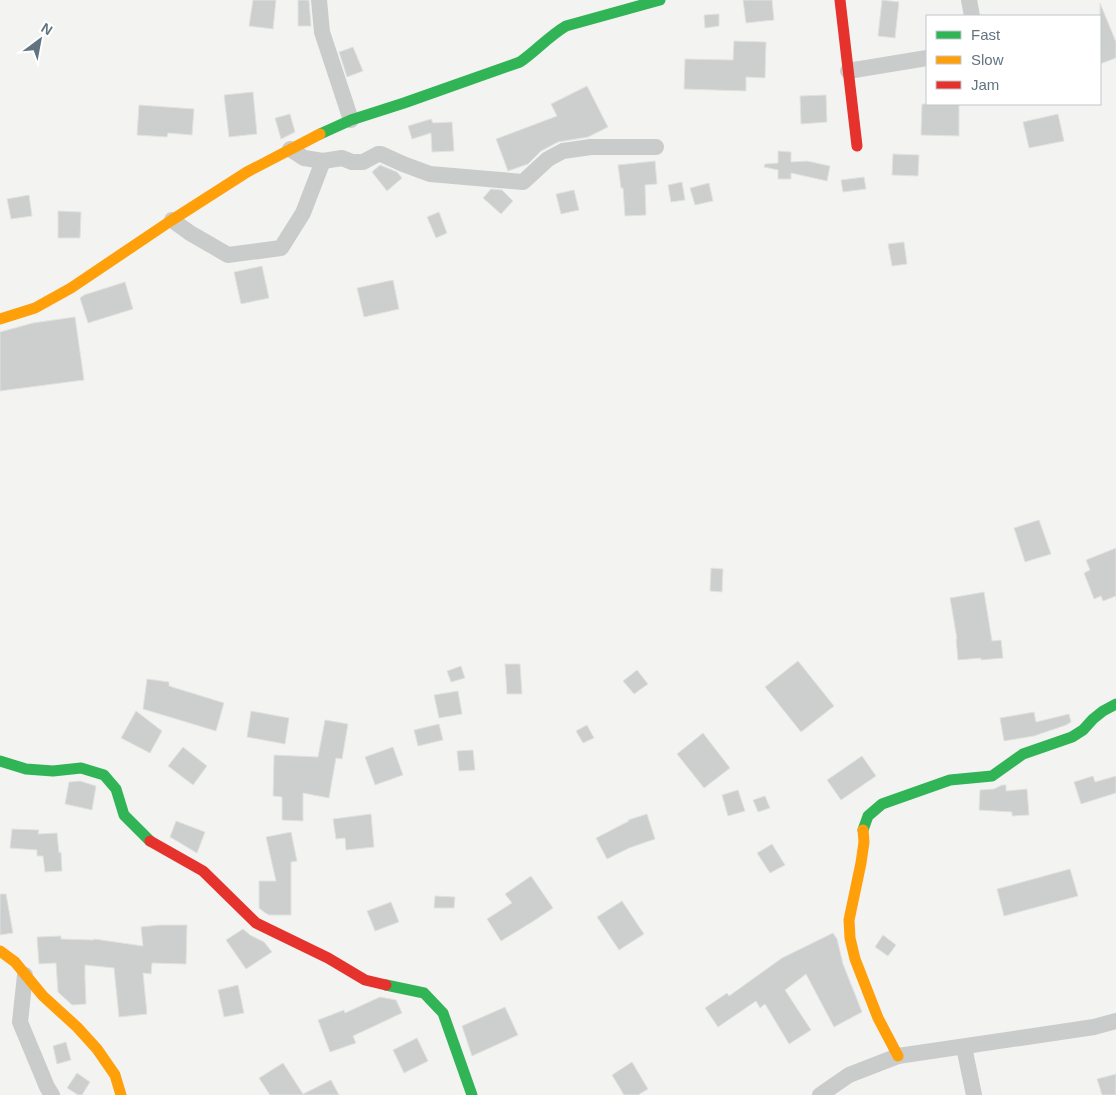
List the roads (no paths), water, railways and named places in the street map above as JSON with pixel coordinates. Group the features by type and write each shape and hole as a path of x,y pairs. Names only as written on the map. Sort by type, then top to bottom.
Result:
{"street":[{"path":"319,0 322,32 351,120"},
{"path":"0,320 34,308 71,288 247,172 290,149 351,120 520,62 529,57 558,30 566,26 660,0"},
{"path":"840,0 857,146"},
{"path":"969,0 972,15"},
{"path":"848,71 926,58"},
{"path":"290,149 304,158 323,161 342,158 352,162 363,162 381,154 430,174 523,182 548,159 563,151 591,147 656,147"},
{"path":"172,220 228,255 281,248 303,213 323,161"},
{"path":"898,1056 878,1018 855,959 850,938 850,920 864,842 863,828 868,816 882,804 950,780 992,776 1023,754 1072,737 1083,730 1103,711 1116,704"},
{"path":"0,761 26,769 53,771 81,768 104,775 116,789 124,815 148,840 203,871 256,923 328,958 365,980 424,993 443,1013 472,1095"},
{"path":"0,951 14,962 43,996 77,1027 97,1049 115,1075 121,1095"},
{"path":"25,975 20,1022 52,1095"},
{"path":"820,1095 850,1075 898,1056 1094,1027 1116,1021"},
{"path":"964,1047 974,1095"}]}
